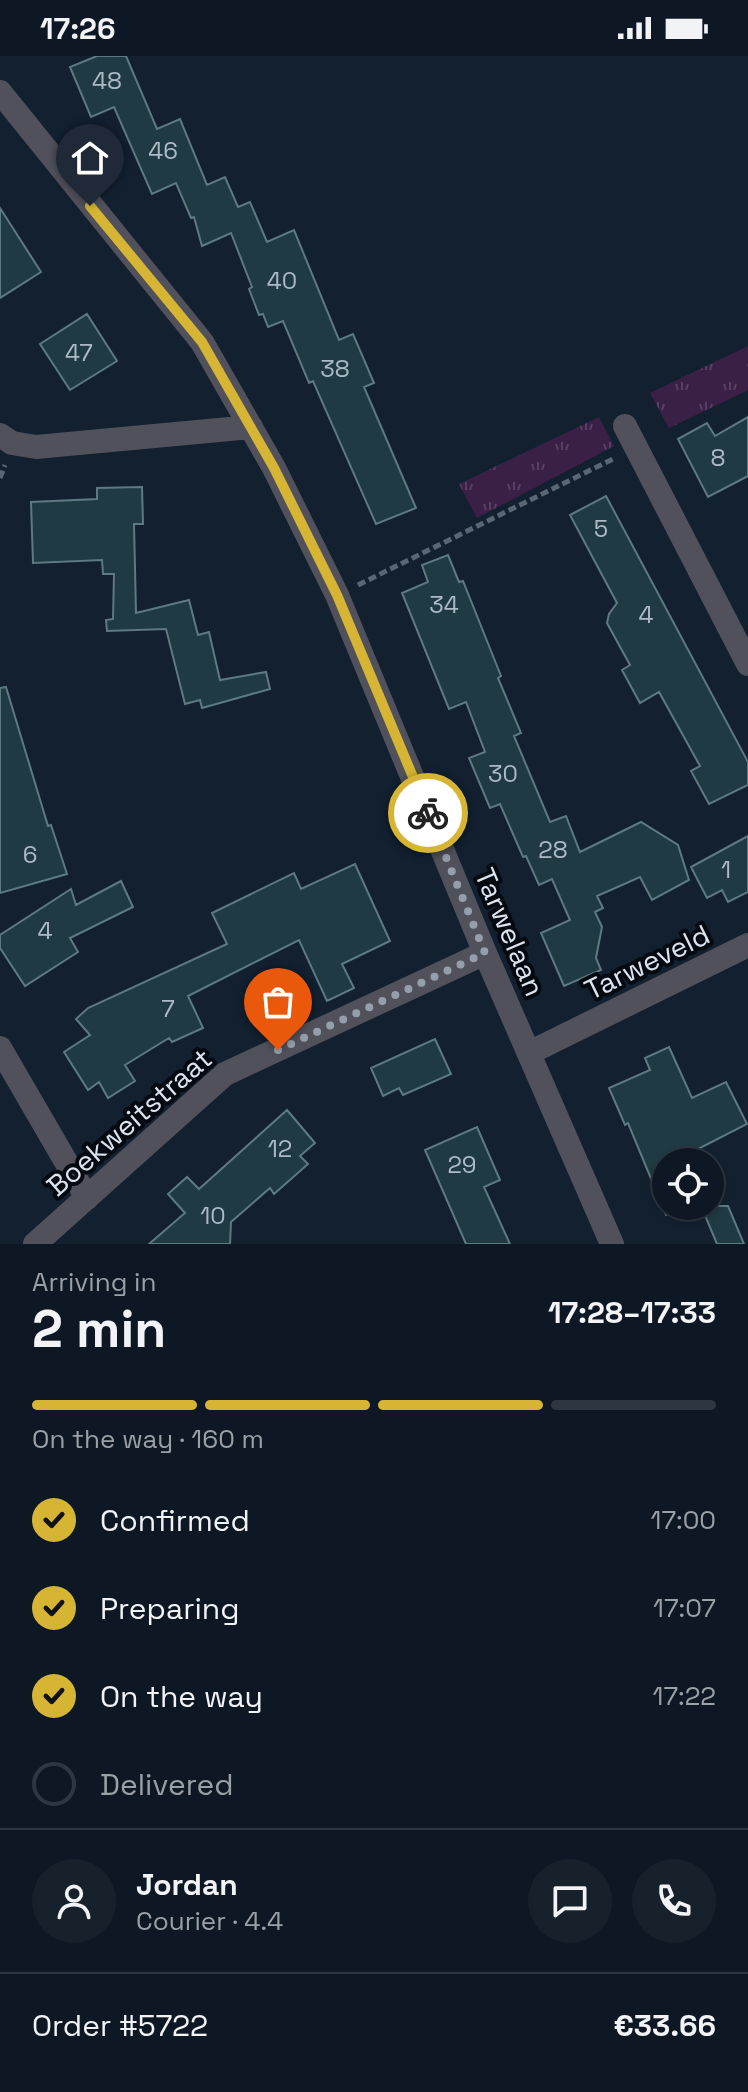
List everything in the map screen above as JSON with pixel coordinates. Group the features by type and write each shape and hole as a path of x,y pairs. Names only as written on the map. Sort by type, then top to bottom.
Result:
{"street":[{"name":"Tarwelaan","path":"0,92 202,342 307,531 337,595 485,953 612,1244"},
{"path":"0,435 12,443 36,447 251,427"},
{"path":"631,436 748,664"},
{"name":"Tarweveld","path":"529,1053 748,945"},
{"name":"Boekweitstraat","path":"35,1244 225,1074 485,953"},
{"path":"0,1048 87,1198"}],"path":[{"path":"337,595 482,526 631,436"}],"green space":[{"path":"748,346 748,390 669,428 650,393"},
{"path":"599,417 614,446 477,518 459,484"}],"building":[{"path":"97,56 126,56 157,129 180,119 207,185 225,177 238,207 250,202 267,242 294,230 339,340 353,334 374,383 364,387 416,508 376,524 283,321 268,327 263,314 259,315 249,289 252,287 231,233 202,246 194,217 191,218 176,183 152,194 114,107 91,117 70,67"},
{"path":"0,208 41,272 0,298"},
{"path":"87,314 117,361 70,390 40,344"},
{"path":"748,417 748,476 708,497 678,439 707,423 715,436"},
{"path":"142,487 143,524 134,524 136,613 189,600 198,635 209,632 220,680 266,672 270,689 202,708 200,700 185,704 166,629 107,631 106,620 113,619 114,574 103,574 102,560 33,563 31,502 97,499 97,488"},
{"path":"606,496 748,762 748,785 709,804 691,771 700,766 659,692 640,703 622,670 630,665 607,623 617,603 570,515"},
{"path":"448,555 459,582 463,581 501,676 498,678 521,733 514,736 550,822 566,816 580,852 641,822 678,845 689,880 652,900 640,877 597,896 603,908 595,912 602,927 596,958 601,970 564,986 541,933 570,920 552,879 539,885 500,804 490,808 469,758 485,752 466,702 449,709 402,593 428,582 422,565"},
{"path":"6,687 48,826 51,825 67,874 0,893 0,688"},
{"path":"748,836 748,892 728,902 722,890 707,898 691,867"},
{"path":"355,864 390,941 342,964 354,988 327,1001 299,940 188,996 203,1028 172,1042 169,1038 125,1065 135,1081 108,1098 99,1082 88,1090 64,1052 90,1035 76,1019 88,1008 227,944 212,913 294,873 301,889"},
{"path":"121,881 133,907 70,938 78,952 25,986 0,948 0,935 71,889 76,905"},
{"path":"435,1039 451,1074 403,1095 399,1088 383,1096 371,1068"},
{"path":"669,1047 692,1098 726,1082 747,1124 700,1148 652,1148 652,1181 628,1123 625,1125 609,1088 650,1070 645,1058"},
{"path":"287,1110 315,1143 300,1156 308,1164 274,1194 270,1188 231,1222 230,1244 149,1244 185,1213 168,1194 187,1177 199,1189"},
{"path":"477,1127 500,1180 484,1187 510,1244 466,1244 425,1150"},
{"path":"724,1206 728,1206 744,1244 717,1244 707,1220 724,1220"}],"way so far":[{"path":"278,1050 485,953 428,813"}],"route":[{"path":"90,206 202,342 274,468 337,595 428,813"}]}
